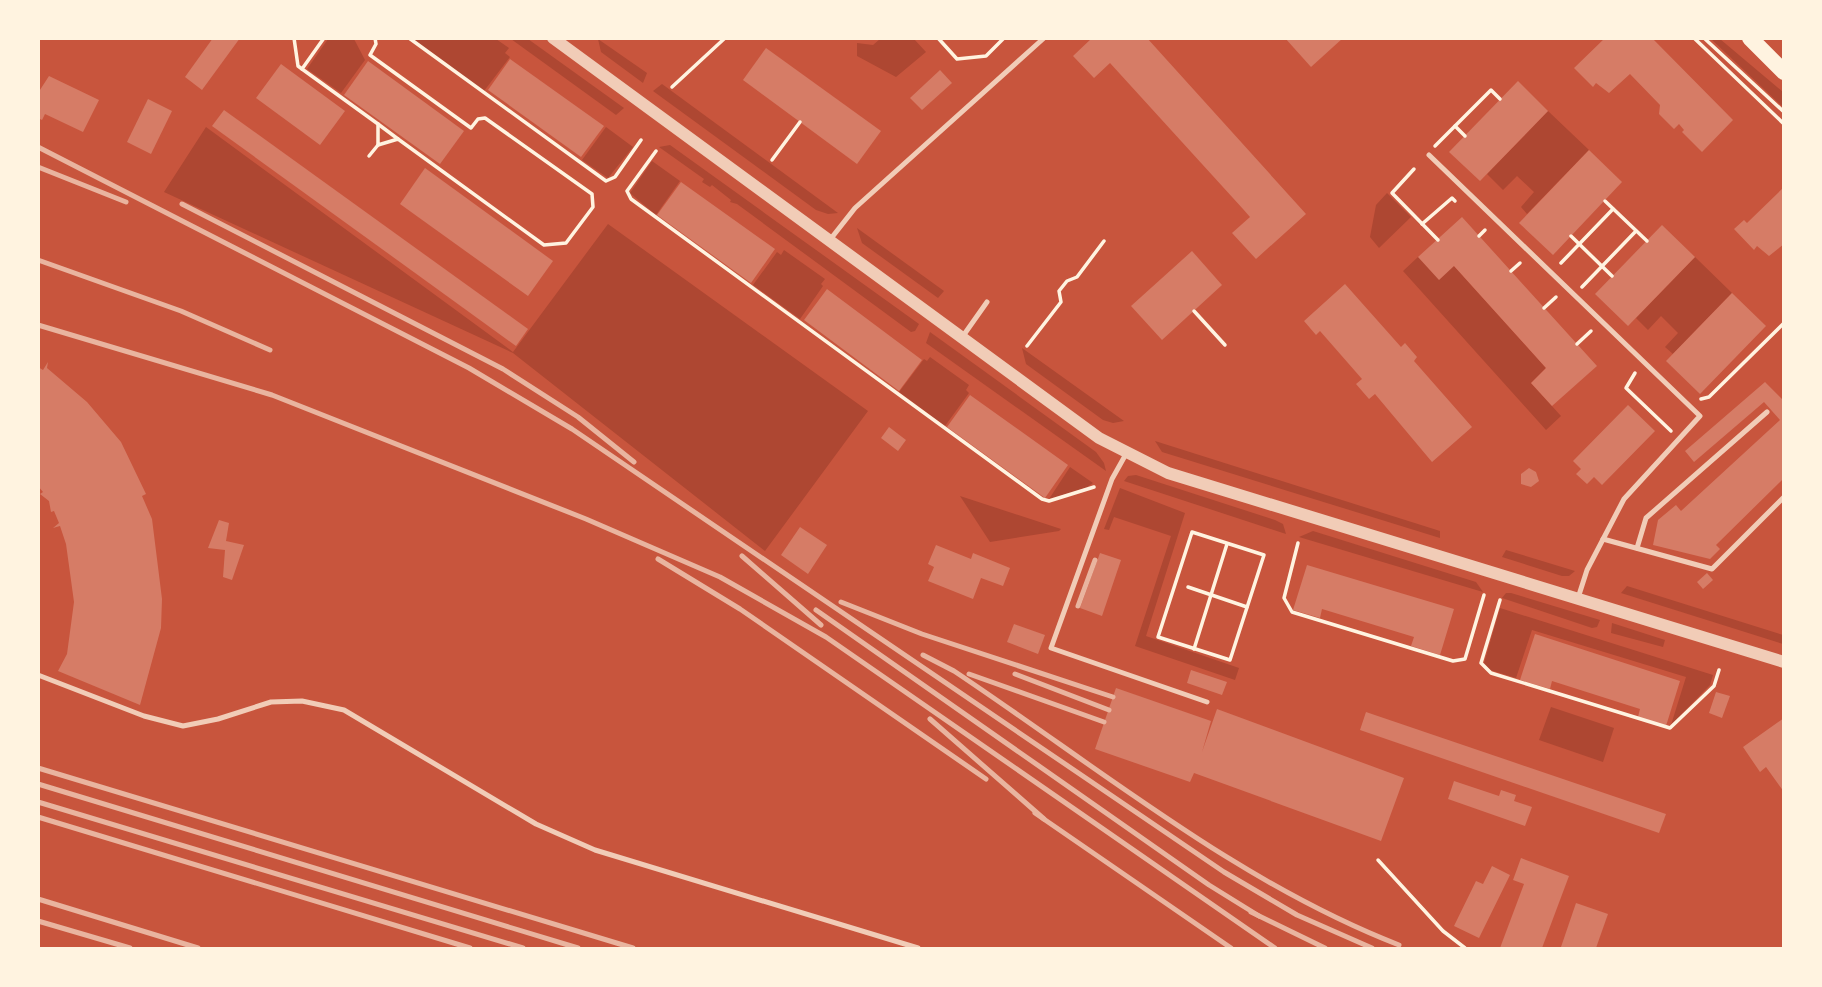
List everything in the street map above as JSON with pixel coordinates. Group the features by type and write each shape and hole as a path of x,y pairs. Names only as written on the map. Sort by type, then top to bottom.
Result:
{"main road":[{"path":"1750,38 1783,72"}],"street":[{"path":"553,38 1099,438 1126,454 1168,473 1783,662"}],"lane":[{"path":"829,241 855,208 1044,38"},
{"path":"1429,155 1700,416 1624,499 1587,570 1578,598"},
{"path":"962,337 988,302"},
{"path":"1637,548 1646,518 1767,412"},
{"path":"1126,454 1112,479 1051,648 1207,702"},
{"path":"1603,539 1712,569 1783,497"},
{"path":"38,675 144,716 183,726 218,719 271,702 302,701 344,710 536,824 595,850 918,948"}],"path":[{"path":"294,38 298,66 544,245 566,243 593,207 594,199 588,191 485,118 478,119 471,128 370,55 376,44 375,38"},
{"path":"302,69 324,38"},
{"path":"409,38 606,181 615,177 642,140"},
{"path":"672,87 726,38"},
{"path":"941,39 957,59 986,56 1004,38"},
{"path":"1694,38 1783,124"},
{"path":"1704,38 1783,112"},
{"path":"1434,148 1491,90 1500,99"},
{"path":"772,160 800,122"},
{"path":"378,124 378,145"},
{"path":"1455,126 1465,136"},
{"path":"369,156 378,145 398,139"},
{"path":"656,151 627,191 631,199 1042,499 1049,501 1091,490 1096,484"},
{"path":"1414,169 1392,193 1437,240"},
{"path":"1422,224 1452,198 1460,206"},
{"path":"1605,201 1647,241"},
{"path":"1558,267 1613,209"},
{"path":"1477,222 1494,238"},
{"path":"1479,236 1485,230"},
{"path":"1573,282 1581,289 1636,230"},
{"path":"1571,236 1612,276"},
{"path":"1027,346 1061,302 1059,292 1067,281 1077,277 1104,241"},
{"path":"1511,254 1529,271"},
{"path":"1511,271 1520,263"},
{"path":"1547,288 1564,306"},
{"path":"1544,308 1556,297"},
{"path":"1194,311 1225,345"},
{"path":"1582,323 1598,338"},
{"path":"1698,400 1709,397 1783,323"},
{"path":"1577,344 1591,331"},
{"path":"1629,368 1635,373 1626,388 1674,434"},
{"path":"1192,532 1227,543 1264,555 1230,660 1158,637 1192,532"},
{"path":"1194,649 1227,543"},
{"path":"1298,543 1284,598 1292,611 1454,661 1465,659 1484,595"},
{"path":"1188,587 1247,607"},
{"path":"1500,600 1482,663 1491,673 1670,728 1714,686 1718,670"},
{"path":"1378,860 1443,931 1465,948"}],"shaded area":[{"path":"328,39 354,39 365,60 341,93 307,69"},
{"path":"412,39 496,39 509,48 505,53 510,57 484,91"},
{"path":"511,39 528,39 624,108 616,115"},
{"path":"598,39 647,73 643,83 601,52"},
{"path":"880,39 914,39 926,52 896,77 857,56 857,43 873,45"},
{"path":"1711,39 1720,39 1783,92 1783,107"},
{"path":"662,84 838,213 828,214 816,210 653,91"},
{"path":"1548,111 1589,150 1527,214 1521,207 1534,192 1517,176 1503,190 1487,174"},
{"path":"206,127 513,352 608,224 868,411 765,551 513,353 164,192"},
{"path":"606,127 633,147 608,178 582,160"},
{"path":"670,145 919,324 915,331 911,332 737,204 730,202 731,200 712,185 710,187 702,182 704,179 659,147"},
{"path":"652,161 680,181 656,215 630,193"},
{"path":"1387,193 1411,217 1379,248 1370,237 1376,205"},
{"path":"857,228 944,291 938,298 862,243"},
{"path":"784,250 825,279 800,319 753,285 777,252 781,255"},
{"path":"1418,257 1454,266 1546,368 1531,383 1561,416 1546,430 1403,271"},
{"path":"1695,257 1732,293 1673,354 1665,347 1678,333 1661,316 1648,330 1636,318"},
{"path":"930,332 1096,452 1106,471 926,343"},
{"path":"1022,348 1124,421 1113,423 1103,420 1026,364"},
{"path":"930,357 969,385 966,390 969,393 945,426 899,392 924,359 927,361"},
{"path":"1155,441 1440,531 1440,538 1162,452"},
{"path":"1070,467 1093,483 1086,488 1049,499"},
{"path":"1136,475 1275,520 1283,524 1286,534 1124,481 1128,476"},
{"path":"1120,488 1185,513 1146,636 1239,668 1235,680 1135,646 1171,536 1114,517 1109,530 1104,529"},
{"path":"960,496 1061,529 990,542"},
{"path":"1313,531 1476,582 1483,592 1299,537"},
{"path":"1506,550 1575,571 1569,576 1562,576 1502,557"},
{"path":"1627,586 1783,635 1783,644 1621,593"},
{"path":"1506,593 1600,620 1597,627 1592,628 1502,598"},
{"path":"1500,608 1713,675 1710,685 1671,725 1686,677 1532,630 1516,678 1490,670 1484,663"},
{"path":"1612,623 1665,640 1663,647 1611,633"},
{"path":"1551,707 1614,728 1603,762 1539,740"}],"building":[{"path":"213,38 240,38 202,90 185,77"},
{"path":"1092,38 1147,38 1306,214 1256,259 1232,233 1250,217 1243,209 1110,63 1094,78 1073,56"},
{"path":"1285,38 1343,38 1311,67"},
{"path":"1605,38 1652,38 1733,120 1702,152 1682,132 1684,130 1679,124 1674,129 1659,114 1660,105 1630,74 1609,93 1596,83 1593,87 1574,68"},
{"path":"766,48 881,131 857,164 743,80"},
{"path":"510,59 604,126 581,157 488,90"},
{"path":"368,61 464,131 440,164 344,95"},
{"path":"281,64 345,111 320,145 256,98"},
{"path":"940,70 952,83 922,110 910,98"},
{"path":"49,76 99,100 83,132 45,114 42,120 38,118 38,93"},
{"path":"1518,81 1548,111 1480,181 1449,152"},
{"path":"148,99 172,111 151,154 127,142"},
{"path":"224,110 528,329 516,346 212,126"},
{"path":"1589,150 1622,182 1553,255 1519,223"},
{"path":"425,168 553,261 528,296 400,204"},
{"path":"681,182 775,249 751,283 657,215"},
{"path":"1784,187 1784,244 1769,256 1757,246 1754,250 1734,229 1744,220 1747,223"},
{"path":"1462,217 1597,366 1552,406 1531,383 1546,368 1454,266 1439,280 1418,257"},
{"path":"1662,225 1695,257 1628,326 1595,294"},
{"path":"1192,251 1222,285 1162,340 1131,306"},
{"path":"1345,284 1401,347 1405,343 1417,357 1414,361 1472,427 1432,462 1375,394 1369,399 1356,384 1362,379 1320,331 1316,335 1304,321"},
{"path":"827,289 922,360 899,391 804,320"},
{"path":"1732,293 1766,326 1700,394 1666,361"},
{"path":"48,362 47,368 87,402 121,442 146,494 142,496 152,519 162,599 161,628 140,705 58,671 67,654 74,602 66,544 60,526 53,528 59,523 54,511 51,512 49,501 40,494 43,492 38,486 38,367 43,370"},
{"path":"1765,382 1784,401 1784,478 1716,545 1720,549 1710,559 1653,545 1658,520 1676,505 1681,511 1780,420 1764,402 1694,462 1685,451"},
{"path":"970,395 1068,465 1045,498 947,427"},
{"path":"1628,405 1655,431 1602,485 1594,477 1587,484 1576,474 1581,469 1573,461"},
{"path":"889,427 906,440 898,451 881,438"},
{"path":"1529,468 1536,472 1539,481 1531,487 1521,484 1521,474"},
{"path":"219,520 229,523 226,541 244,545 232,580 223,577 225,550 208,548"},
{"path":"800,527 827,545 808,574 781,555"},
{"path":"936,545 971,559 973,553 1010,568 1003,586 981,578 973,599 928,581 934,567 928,564"},
{"path":"1100,553 1121,560 1102,616 1080,608"},
{"path":"1307,565 1454,609 1440,655 1411,646 1414,637 1322,609 1320,618 1293,610"},
{"path":"1707,573 1713,580 1703,589 1697,582"},
{"path":"1014,624 1045,635 1038,654 1007,642"},
{"path":"1535,634 1680,681 1666,726 1638,717 1640,709 1552,681 1550,689 1520,680"},
{"path":"1191,670 1227,682 1222,695 1187,683"},
{"path":"1116,688 1211,721 1202,752 1217,709 1404,778 1381,841 1194,773 1190,782 1095,749"},
{"path":"1716,692 1730,696 1722,718 1709,713"},
{"path":"1366,712 1666,814 1659,833 1360,730"},
{"path":"1784,718 1784,792 1766,767 1760,772 1743,747"},
{"path":"1454,781 1499,796 1501,790 1516,795 1514,801 1532,807 1525,826 1448,799"},
{"path":"1521,858 1569,876 1542,948 1500,948 1524,884 1513,880"},
{"path":"1492,866 1510,875 1479,938 1454,926 1476,881 1483,884"},
{"path":"1576,903 1608,914 1596,948 1561,947"}],"railway":[{"path":"38,147 469,368 572,429 1224,872 1297,915 1372,948"},
{"path":"38,167 126,202"},
{"path":"182,204 503,369 578,417 634,462"},
{"path":"38,260 181,311 270,350"},
{"path":"38,325 272,395 586,519 720,577 826,637 1275,948"},
{"path":"742,556 821,625"},
{"path":"658,559 740,609 986,779"},
{"path":"1078,606 1095,560"},
{"path":"841,602 922,634 1113,697"},
{"path":"816,610 1209,885 1259,916"},
{"path":"923,655 954,671 1225,856 1339,919 1399,945"},
{"path":"969,674 1104,722"},
{"path":"1015,674 1109,710"},
{"path":"930,719 1044,819"},
{"path":"38,768 633,948"},
{"path":"38,784 578,948"},
{"path":"38,802 523,948"},
{"path":"1035,813 1231,948"},
{"path":"38,817 470,948"},
{"path":"38,899 198,948"},
{"path":"1251,912 1325,948"},
{"path":"38,921 130,948"}]}
